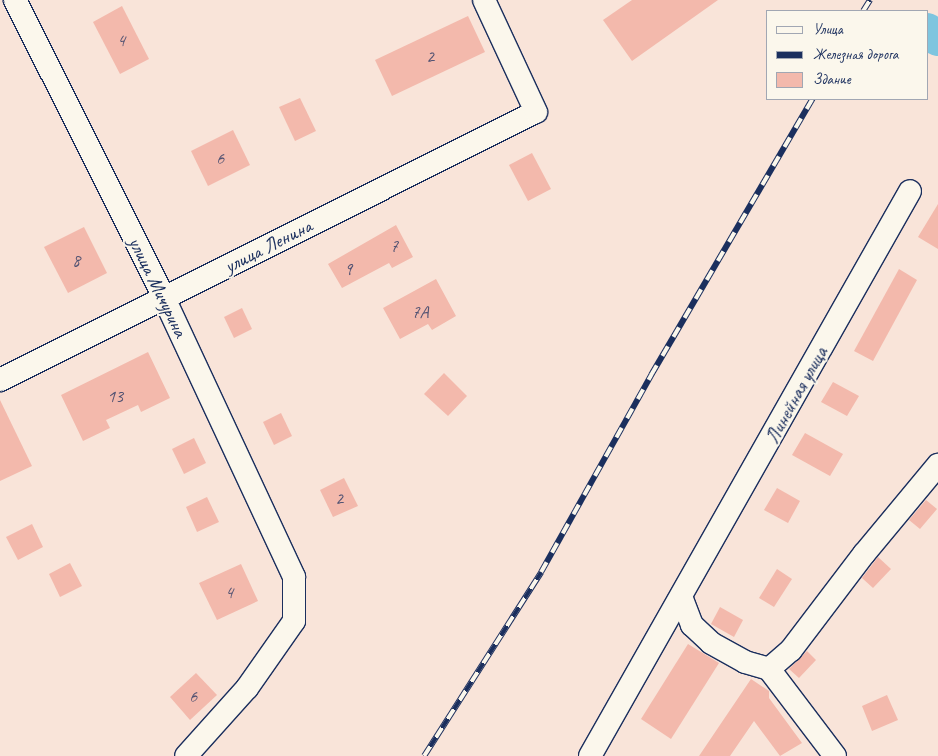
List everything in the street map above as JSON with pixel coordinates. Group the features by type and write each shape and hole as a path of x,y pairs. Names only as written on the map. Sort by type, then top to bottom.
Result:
{"street":[{"name":"улица Мичурина","path":"15,0 164,298 294,577 294,621 247,688 186,756"},
{"name":"улица Ленина","path":"0,380 536,112 484,0"},
{"name":"Линейная улица","path":"590,756 682,599 910,191"},
{"path":"769,669 791,650 864,554 938,465"},
{"path":"682,599 692,625 711,643 745,662 769,669 835,756"}],"building":[{"path":"632,0 718,0 632,61 603,20"},
{"path":"122,6 149,59 120,74 93,22"},
{"path":"468,16 485,52 392,96 375,60"},
{"path":"300,98 316,131 295,141 279,107"},
{"path":"233,130 250,165 208,186 191,151"},
{"path":"532,153 551,189 528,201 509,165"},
{"path":"938,204 938,249 918,237"},
{"path":"396,225 413,257 392,268 389,263 342,288 328,264"},
{"path":"84,227 107,273 68,293 44,247"},
{"path":"899,269 917,280 873,361 854,351"},
{"path":"436,279 456,316 432,330 428,324 400,339 383,308"},
{"path":"242,308 252,329 234,338 224,317"},
{"path":"148,352 170,398 141,412 138,405 106,420 110,428 83,441 61,395"},
{"path":"444,373 467,396 448,416 424,394"},
{"path":"833,382 859,396 847,416 821,402"},
{"path":"0,400 32,466 0,481"},
{"path":"281,413 292,436 274,445 263,422"},
{"path":"805,433 843,454 830,476 792,455"},
{"path":"194,438 206,463 184,474 172,449"},
{"path":"344,478 358,506 333,517 320,490"},
{"path":"777,488 800,501 788,523 764,510"},
{"path":"207,497 219,522 197,532 186,507"},
{"path":"926,500 937,509 920,529 909,520"},
{"path":"32,524 43,547 18,560 6,537"},
{"path":"878,557 891,569 873,588 862,578"},
{"path":"70,563 82,586 60,597 49,574"},
{"path":"241,564 258,601 217,620 199,583"},
{"path":"777,569 792,579 774,607 759,598"},
{"path":"720,607 743,620 734,637 711,624"},
{"path":"688,644 719,663 671,739 641,719"},
{"path":"807,651 816,660 799,678 789,669"},
{"path":"196,673 217,695 190,720 170,697"},
{"path":"751,679 769,691 769,698 802,743 780,756 754,721 730,756 699,756"},
{"path":"887,695 898,720 872,731 862,706"}],"waterway":[{"path":"928,32 938,38"}],"railway":[{"path":"864,10 870,0"},
{"path":"424,756 541,572 651,375 811,100"}]}
